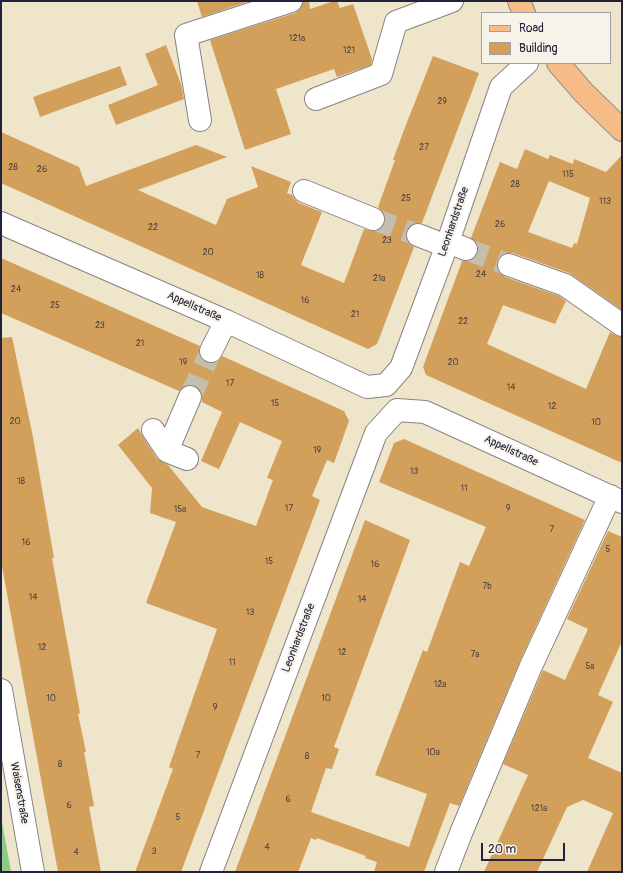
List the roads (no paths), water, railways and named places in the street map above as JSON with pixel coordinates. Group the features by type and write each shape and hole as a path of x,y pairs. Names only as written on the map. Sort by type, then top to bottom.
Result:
{"main road":[{"path":"519,1 524,12"},
{"path":"559,64 584,93 622,130"}],"street":[{"path":"200,120 186,35 291,1"},
{"path":"316,99 381,74 396,22 452,1"},
{"name":"Leonhardstraße","path":"386,385 401,368 454,246 501,87 526,64"},
{"path":"304,191 373,219"},
{"name":"Appellstraße","path":"1,223 226,321 367,387 386,385"},
{"path":"418,235 454,246"},
{"path":"509,265 565,285 622,325"},
{"path":"211,351 226,321"},
{"path":"167,451 190,397"},
{"name":"Leonhardstraße","path":"211,872 376,433 397,410"},
{"name":"Appellstraße","path":"397,410 425,412 616,499"},
{"path":"153,430 167,451 187,459"},
{"path":"446,872 531,666 616,499"},
{"name":"Waisenstraße","path":"1,690 33,872"}],"tunnel":[{"path":"373,219 418,235"},
{"path":"466,249 509,265"},
{"path":"190,397 211,351"}]}
